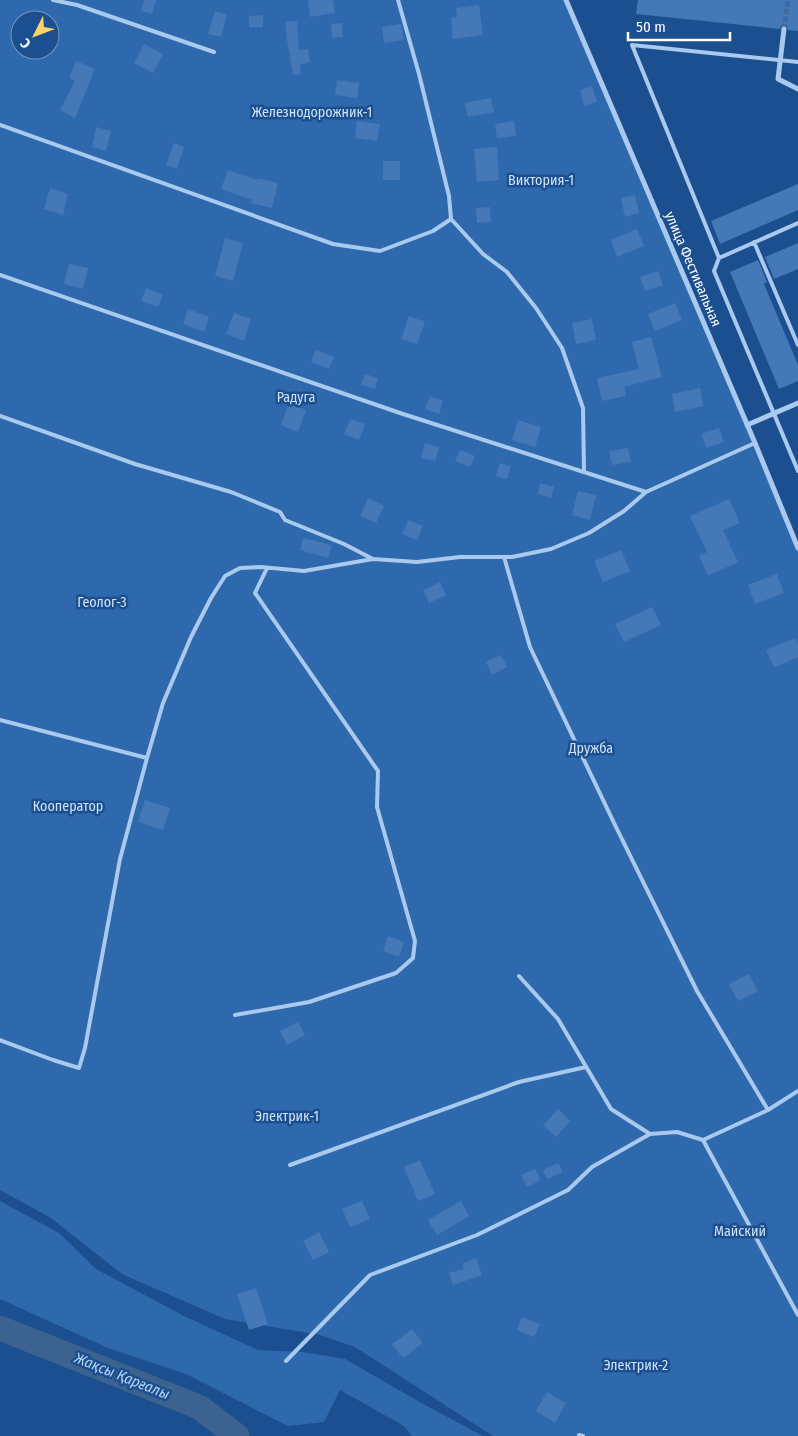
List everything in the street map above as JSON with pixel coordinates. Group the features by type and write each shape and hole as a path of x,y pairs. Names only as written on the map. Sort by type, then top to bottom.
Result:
{"street":[{"name":"улица Фестивальная","path":"566,0 798,548"},
{"path":"784,30 778,79 798,89"},
{"path":"747,425 798,404"}],"lane":[{"path":"54,0 77,5 214,52"},
{"path":"398,0 445,177 451,219 482,254 507,272 536,308 562,348 582,408 584,472"},
{"path":"798,62 632,45 719,258 714,271 798,471"},
{"path":"0,125 334,244 380,251 433,231 451,219"},
{"path":"719,258 798,223"},
{"path":"754,242 798,345"},
{"path":"0,275 400,413 646,492"},
{"path":"0,416 135,464 231,492 280,512 286,520 344,544 372,559"},
{"path":"0,1040 79,1068 87,1039 120,859 163,703 191,637 225,576 240,568 304,571 372,559 417,562 460,557 512,557 551,550 589,533 624,511 646,492 755,444"},
{"path":"504,557 530,647 615,826 697,991 768,1110"},
{"path":"235,1015 309,1002 396,973 413,958 415,941 377,807 378,772 255,593 267,568"},
{"path":"0,720 147,758"},
{"path":"519,976 558,1019 611,1108 650,1134"},
{"path":"290,1165 518,1082 586,1067"},
{"path":"286,1361 370,1275 477,1235 568,1190 592,1167 650,1134 677,1132 703,1140 768,1110 798,1091"},
{"path":"703,1140 798,1315"}],"green space":[{"path":"0,0 566,0 798,550 798,1436 493,1436 355,1347 320,1335 225,1319 122,1274 51,1218 0,1190"},
{"path":"0,1201 59,1233 96,1269 184,1316 258,1350 303,1352 345,1359 483,1436 412,1436 404,1426 340,1390 324,1422 288,1426 186,1374 108,1348 0,1299"}],"building":[{"path":"144,0 156,0 152,14 141,11"},
{"path":"308,0 333,0 335,13 310,17"},
{"path":"638,0 798,0 798,31 788,30 787,26 784,25 780,29 636,14"},
{"path":"479,5 483,35 453,39 451,18 457,17 456,8"},
{"path":"215,11 227,15 221,37 208,34"},
{"path":"263,15 263,27 249,27 249,16"},
{"path":"297,21 299,50 308,49 310,62 300,65 301,74 293,75 285,22"},
{"path":"342,23 343,37 332,38 331,24"},
{"path":"401,24 404,40 384,43 382,27"},
{"path":"144,44 163,54 153,73 134,63"},
{"path":"76,61 95,69 75,118 60,110 75,81 69,78"},
{"path":"337,80 359,83 357,98 335,95"},
{"path":"592,86 597,102 584,106 580,90"},
{"path":"491,98 494,112 468,117 465,103"},
{"path":"357,121 380,124 377,141 355,138"},
{"path":"514,121 516,136 497,138 495,124"},
{"path":"96,127 111,131 106,151 92,147"},
{"path":"174,143 184,147 177,169 166,165"},
{"path":"497,147 499,180 477,182 474,149"},
{"path":"383,161 400,161 400,180 383,180"},
{"path":"228,170 257,180 257,178 278,183 272,208 251,203 252,200 221,189"},
{"path":"798,184 798,210 720,244 711,221"},
{"path":"50,188 68,194 63,215 44,209"},
{"path":"635,195 639,213 625,217 621,198"},
{"path":"490,207 491,222 477,223 476,208"},
{"path":"637,229 644,246 617,257 611,240"},
{"path":"225,238 243,243 233,281 215,276"},
{"path":"798,243 798,269 774,279 765,257"},
{"path":"758,260 767,282 764,284 798,365 798,381 779,389 730,272"},
{"path":"69,264 88,268 83,289 64,284"},
{"path":"658,271 663,285 645,291 640,277"},
{"path":"146,288 163,295 158,307 141,301"},
{"path":"675,303 682,320 655,331 648,314"},
{"path":"188,309 209,317 204,332 183,324"},
{"path":"234,313 251,319 244,341 226,334"},
{"path":"409,316 425,322 417,344 401,339"},
{"path":"592,319 596,340 576,344 572,323"},
{"path":"651,337 662,377 624,387 626,396 602,401 597,378 639,369 632,342"},
{"path":"316,350 334,357 329,369 311,362"},
{"path":"365,374 378,378 375,389 361,385"},
{"path":"700,388 703,406 675,412 672,394"},
{"path":"430,396 443,401 439,414 425,409"},
{"path":"289,403 306,410 298,432 281,425"},
{"path":"350,419 365,424 359,440 344,434"},
{"path":"518,420 541,427 535,447 512,440"},
{"path":"719,428 724,442 706,448 701,434"},
{"path":"425,443 439,447 435,461 421,458"},
{"path":"628,448 631,462 612,465 609,451"},
{"path":"460,450 475,456 470,467 455,461"},
{"path":"500,463 511,466 507,479 496,476"},
{"path":"540,483 554,487 551,498 538,494"},
{"path":"578,491 596,495 590,520 572,515"},
{"path":"368,498 384,506 376,523 360,516"},
{"path":"729,499 740,523 723,530 738,562 708,576 699,556 707,552 690,516"},
{"path":"408,520 423,526 417,540 402,534"},
{"path":"303,538 332,545 328,558 300,550"},
{"path":"621,550 630,571 603,582 594,561"},
{"path":"777,574 784,593 755,604 748,585"},
{"path":"440,582 446,595 429,603 423,590"},
{"path":"652,607 661,625 624,642 615,624"},
{"path":"795,638 798,645 798,657 774,668 766,650"},
{"path":"501,655 507,667 492,675 486,662"},
{"path":"145,800 170,808 163,830 138,822"},
{"path":"388,936 404,942 399,957 383,951"},
{"path":"749,974 758,991 738,1001 729,984"},
{"path":"298,1022 305,1035 287,1045 280,1031"},
{"path":"558,1109 570,1121 556,1137 543,1125"},
{"path":"420,1160 435,1194 418,1201 404,1167"},
{"path":"558,1163 563,1172 547,1179 543,1170"},
{"path":"535,1169 541,1180 527,1187 521,1175"},
{"path":"362,1201 370,1219 350,1227 342,1209"},
{"path":"461,1201 469,1216 437,1235 428,1220"},
{"path":"319,1232 329,1252 313,1260 303,1241"},
{"path":"476,1258 482,1275 453,1285 449,1273 464,1269 462,1264"},
{"path":"256,1288 268,1324 249,1330 237,1294"},
{"path":"522,1317 540,1324 534,1337 517,1330"},
{"path":"412,1329 423,1343 403,1358 392,1344"},
{"path":"547,1392 566,1403 555,1423 536,1411"}],"waterway":[{"name":"Жақсы Қарғалы","path":"0,1328 199,1407 237,1436"}],"tunnel":[{"path":"784,29 788,0"}],"park label":[{"name":"Железнодорожник-1","path":"312,112"},
{"name":"Виктория-1","path":"541,180"},
{"name":"Радуга","path":"296,397"},
{"name":"Геолог-3","path":"102,602"},
{"name":"Дружба","path":"591,748"},
{"name":"Кооператор","path":"68,806"},
{"name":"Электрик-1","path":"287,1116"},
{"name":"Майский","path":"740,1231"},
{"name":"Электрик-2","path":"636,1365"}]}
